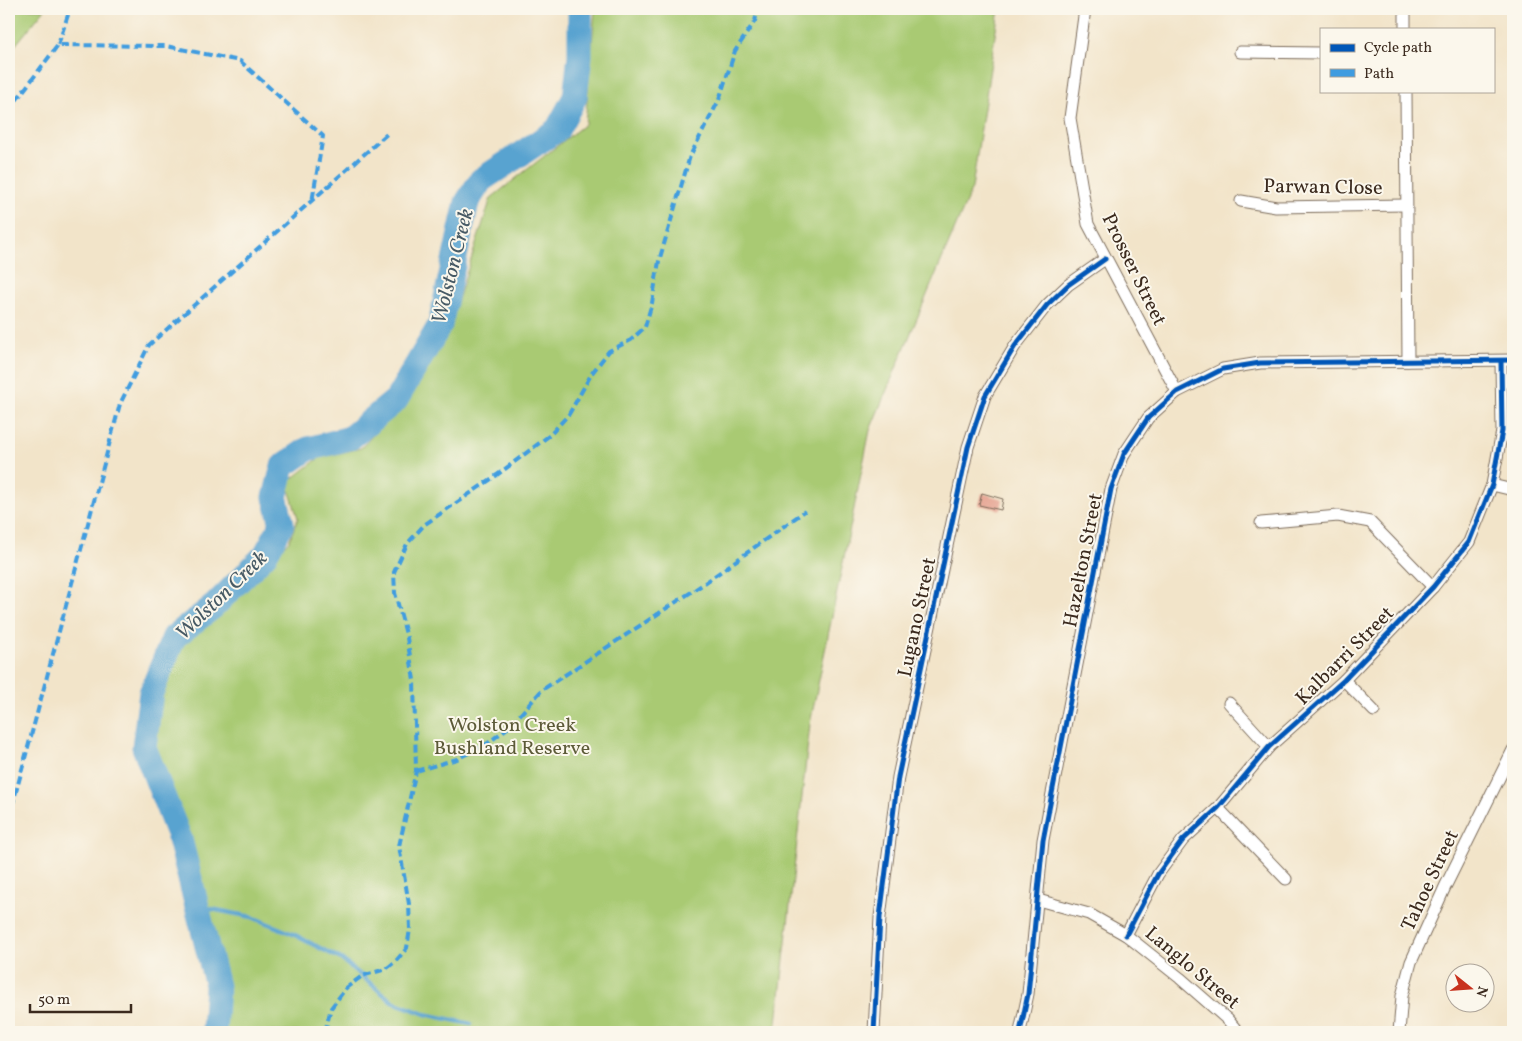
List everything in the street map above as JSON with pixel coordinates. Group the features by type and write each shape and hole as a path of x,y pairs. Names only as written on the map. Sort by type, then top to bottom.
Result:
{"street":[{"name":"Prosser Street","path":"1085,9 1070,118 1088,224 1176,392"},
{"path":"1405,9 1406,28"},
{"path":"1240,52 1320,53"},
{"path":"1406,92 1405,206 1408,361"},
{"name":"Parwan Close","path":"1241,201 1276,207 1405,206"},
{"name":"Lugano Street","path":"874,1032 880,917 898,777 968,447 985,396 1015,346 1054,298 1068,285 1105,259"},
{"name":"Hazelton Street","path":"1020,1032 1028,994 1043,840 1111,489 1124,454 1148,418 1176,392 1223,369 1260,363 1513,360"},
{"name":"Kalbarri Street","path":"1126,935 1158,874 1183,840 1218,808 1269,747 1344,680 1432,587 1469,542 1492,485 1502,431 1500,361"},
{"path":"1492,485 1513,490"},
{"path":"1261,523 1338,516 1370,522 1432,587"},
{"path":"1344,680 1374,711"},
{"path":"1229,703 1269,747"},
{"name":"Tahoe Street","path":"1399,1032 1402,996 1411,962 1445,887 1513,750"},
{"path":"1218,808 1286,879"},
{"name":"Langlo Street","path":"1038,900 1089,914 1126,935 1180,978 1228,1020 1238,1032"}],"green space":[{"path":"9,9 45,9 9,53"},
{"name":"Wolston Creek Bushland Reserve","path":"595,9 999,9 972,188 870,430 810,724 776,1032 221,1032 223,985 188,837 154,748 159,694 180,642 289,541 298,518 287,483 319,458 361,448 398,408 452,318 491,198 585,124"}],"building":[{"path":"982,493 1003,499 1001,510 979,505"}],"waterway":[{"name":"Wolston Creek","path":"214,1032 217,986 180,839 144,747 151,693 174,637 214,606 265,555 282,524 275,497 283,466 308,449 350,438 396,400 440,325 467,202 481,180 557,130 575,97 580,56 580,9"},
{"path":"196,906 252,917 293,934 341,959 393,1002 425,1014 471,1024"}],"marked path":[{"path":"58,45 70,9"},
{"path":"325,1032 331,1008 346,988 362,976 386,969 396,961 407,948 410,929 409,904 399,846 416,771 414,680 407,638 395,593 394,572 407,544 424,525 497,475 550,435 569,414 592,373 609,351 631,340 645,327 652,303 659,261 690,156 719,100 735,51 755,21 758,9"},
{"path":"9,110 58,45 166,46 240,61 323,136 312,202"},
{"path":"9,818 120,404 149,345 388,133"},
{"path":"416,771 457,759 488,743 510,726 542,690 702,585 805,511"}],"cycle path":[{"path":"874,1032 880,917 898,777 968,447 985,396 1015,346 1047,305 1068,285 1105,259"},
{"path":"1020,1032 1028,994 1043,840 1111,489 1124,454 1148,418 1177,392 1223,369 1260,363 1513,360"},
{"path":"1126,935 1158,874 1183,840 1218,808 1269,747 1344,680 1433,587 1469,542 1492,485 1502,431 1501,361"}]}
